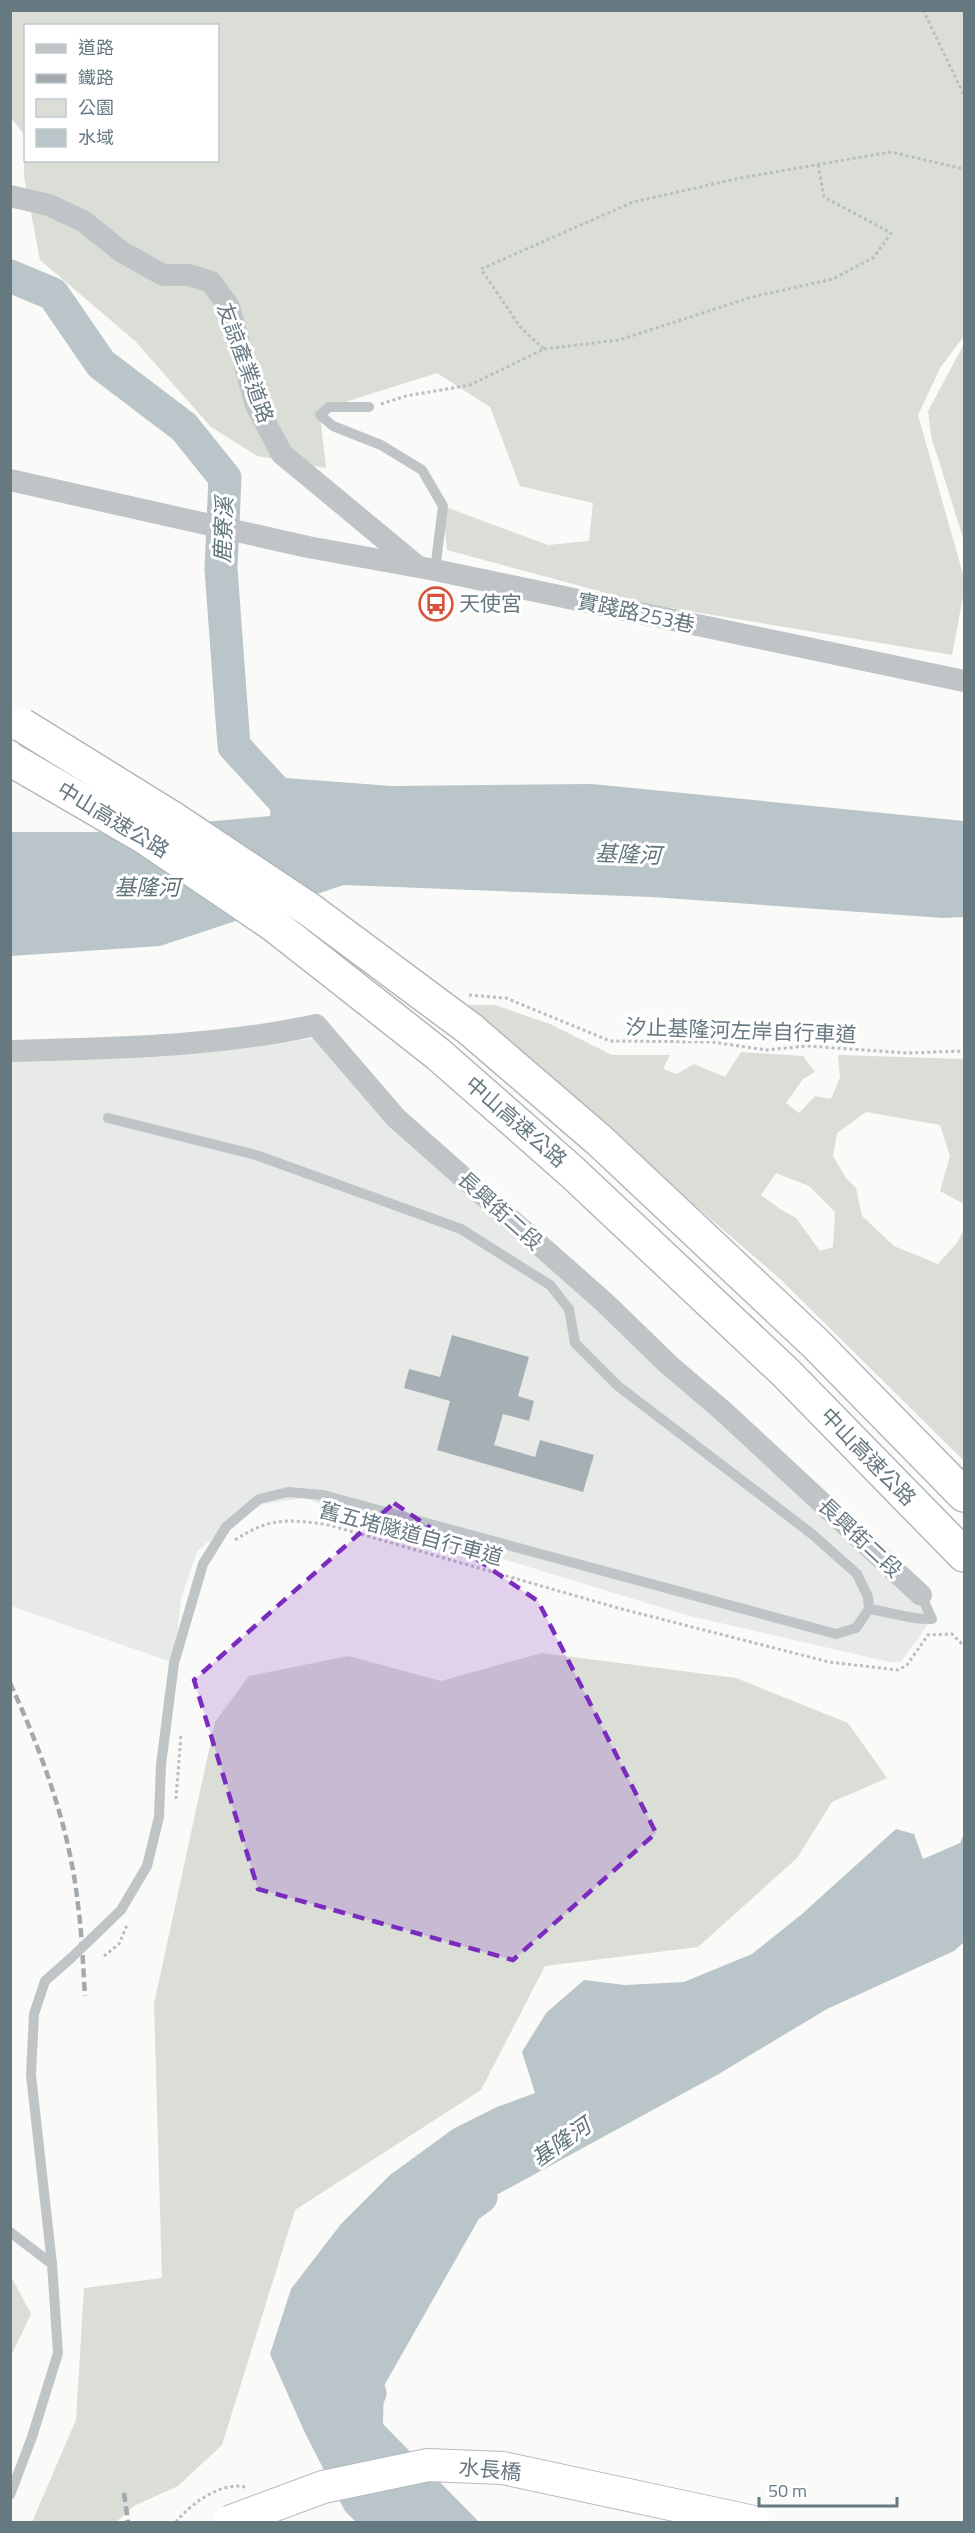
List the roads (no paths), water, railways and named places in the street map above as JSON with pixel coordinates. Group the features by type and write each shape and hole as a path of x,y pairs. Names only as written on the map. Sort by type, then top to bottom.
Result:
{"highway":[{"name":"中山高速公路","path":"16,722 172,818 310,910 470,1029 599,1140 807,1336 964,1495"},
{"name":"中山高速公路","path":"10,759 146,838 274,926 438,1054 571,1171 785,1372 964,1555"}],"street":[{"name":"友諒產業道路","path":"10,196 50,205 83,221 122,252 163,275 189,275 211,282 229,307 256,405 282,454 372,528 427,568"},
{"name":"實踐路253巷","path":"10,480 308,546 427,568 964,681"},
{"path":"353,555 374,550 376,541 372,528"},
{"name":"長興街二段","path":"10,1051 121,1048 199,1042 241,1038 316,1025 396,1118 604,1302 921,1595"},
{"name":"水長橋","path":"229,2523 323,2487 428,2465 503,2468 754,2523"}],"lane":[{"path":"369,407 329,407 320,415 333,426 381,445 422,470 443,506 427,568"},
{"path":"10,2495 32,2438 58,2353 31,2075 34,2014 45,1981 121,1910 147,1866 159,1818 161,1765 174,1663 203,1564 226,1527 259,1499 288,1492 323,1495 836,1634 856,1628 869,1609 868,1597 857,1574 812,1534 618,1386 593,1363 575,1343 569,1309 562,1298 550,1285 523,1266 461,1229 256,1155 108,1118"},
{"path":"869,1609 895,1612 913,1620 932,1619 921,1595"},
{"path":"10,2232 51,2264"}],"water":[{"name":"基隆河","path":"273,777 391,786 592,784 964,821 964,917 943,918 652,897 344,885 160,946 11,956 11,832 96,832 270,816"},
{"name":"基隆河","path":"896,1829 914,1834 923,1859 960,1843 964,1834 964,1942 954,1951 827,2009 717,2075 467,2211 385,2330 383,2424 479,2522 356,2522 345,2511 305,2433 270,2354 291,2289 341,2224 390,2175 453,2129 497,2107 535,2093 522,2052 546,2013 584,1980 625,1985 684,1982 752,1954 802,1914"}],"waterway":[{"name":"鹿寮溪","path":"10,276 53,294 101,364 184,427 225,478 221,569 234,746 302,820"},
{"name":"基隆河","path":"370,2393 366,2384 466,2208 481,2197"}],"railway":[{"path":"10,1683 53,1791 68,1848 79,1916 85,1996"},
{"path":"124,2493 128,2522"}],"place":[{"name":"天使宮","path":"436,604"}]}
